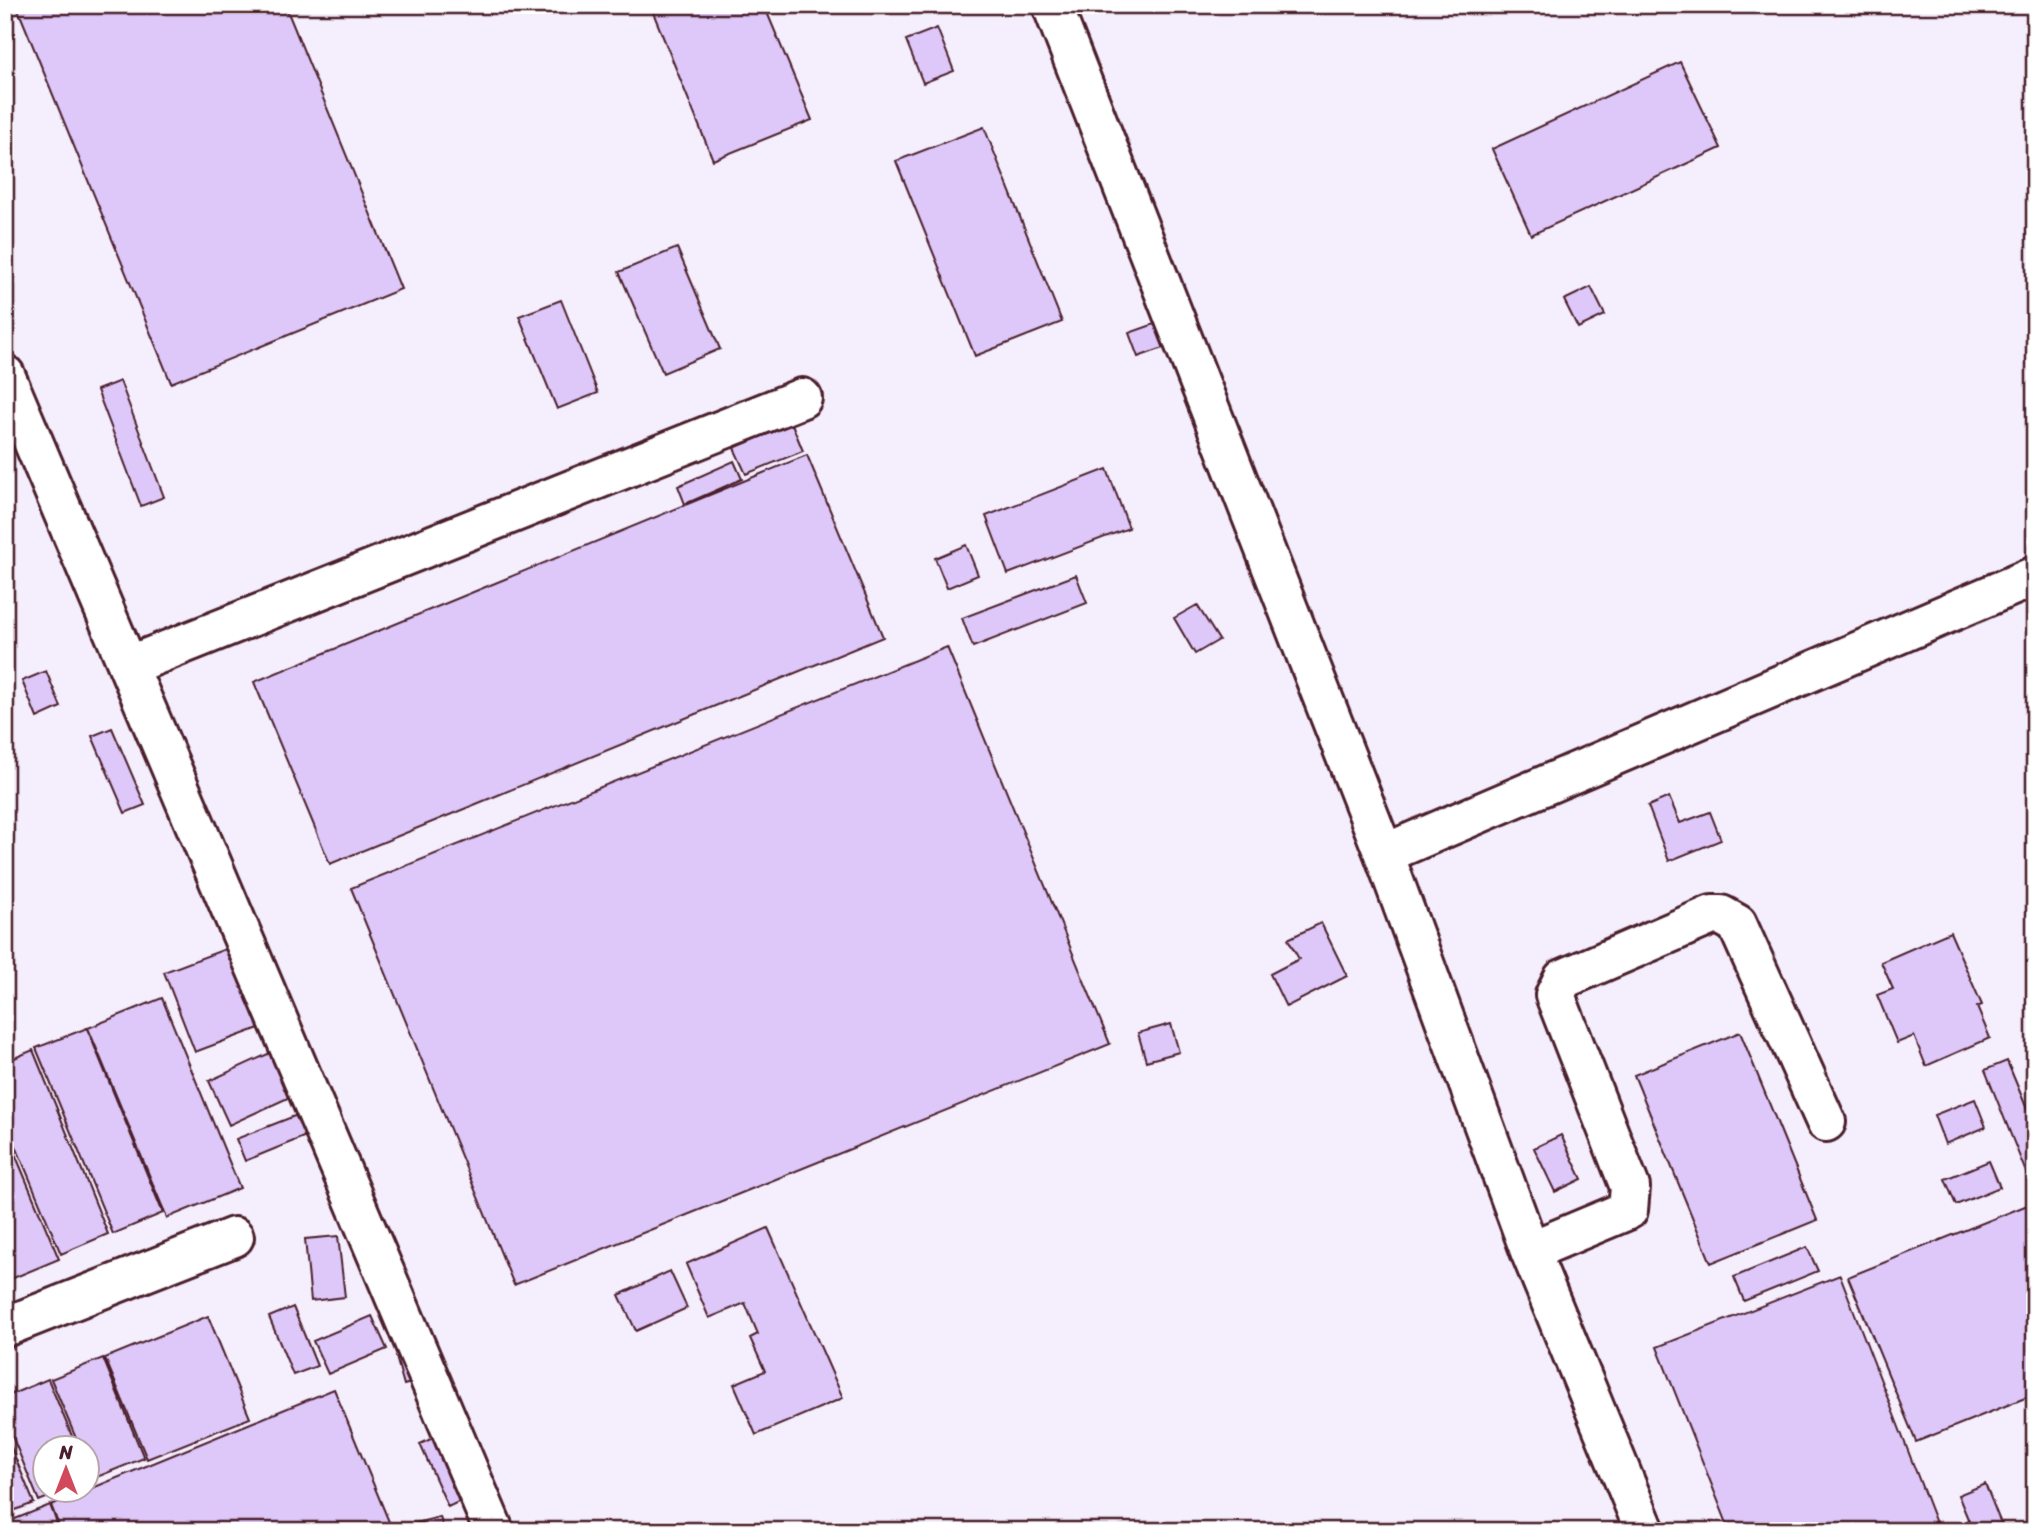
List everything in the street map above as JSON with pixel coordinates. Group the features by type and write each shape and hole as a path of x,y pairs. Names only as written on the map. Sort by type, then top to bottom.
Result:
{"street":[{"path":"1052,5 1384,854 1530,1251 1645,1531"},
{"path":"5,375 494,1531"},
{"path":"128,666 802,398"},
{"path":"1384,854 2035,576"},
{"path":"1530,1251 1629,1210 1630,1187 1555,995 1563,979 1712,915 1721,915 1737,924 1826,1122"},
{"path":"5,1327 234,1237"}],"shaded area":[{"path":"5,5 2035,5 2035,1531 5,1531"}],"building":[{"path":"285,5 401,289 171,383 17,7"},
{"path":"650,5 764,5 812,120 713,160"},
{"path":"937,28 954,71 923,83 906,40"},
{"path":"1680,62 1721,148 1531,235 1492,149"},
{"path":"984,127 1062,322 975,356 896,161"},
{"path":"677,248 720,349 663,373 619,272"},
{"path":"1591,287 1605,315 1578,328 1564,300"},
{"path":"561,300 598,393 557,409 519,316"},
{"path":"1163,321 1172,345 1138,357 1129,333"},
{"path":"120,381 164,497 141,506 97,390"},
{"path":"792,424 803,451 746,474 734,448"},
{"path":"807,455 883,637 330,864 254,682"},
{"path":"734,461 742,479 685,504 678,486"},
{"path":"1107,469 1129,528 1008,574 986,516"},
{"path":"966,545 978,575 947,588 935,558"},
{"path":"1076,575 1087,603 973,647 962,618"},
{"path":"1197,605 1219,640 1195,654 1174,618"},
{"path":"947,647 1110,1044 514,1285 351,888"},
{"path":"46,671 61,707 37,718 22,681"},
{"path":"112,728 145,805 125,813 92,736"},
{"path":"1669,797 1680,823 1710,812 1721,840 1669,861 1648,806"},
{"path":"1321,923 1347,976 1286,1007 1270,974 1299,959 1288,939"},
{"path":"1950,932 1982,1005 1977,1007 1990,1038 1926,1066 1914,1036 1897,1043 1877,995 1893,989 1881,962"},
{"path":"236,945 267,1025 195,1052 164,972"},
{"path":"162,998 240,1188 167,1218 88,1028"},
{"path":"1171,1024 1179,1052 1146,1061 1138,1033"},
{"path":"87,1028 163,1213 113,1234 36,1048"},
{"path":"1740,1032 1817,1220 1711,1263 1634,1075"},
{"path":"33,1050 108,1234 61,1254 5,1120 5,1062"},
{"path":"270,1053 290,1097 229,1125 209,1081"},
{"path":"2007,1061 2035,1128 2035,1172 2027,1175 1985,1070"},
{"path":"1975,1099 1986,1127 1945,1144 1934,1115"},
{"path":"297,1115 306,1136 245,1161 236,1139"},
{"path":"5,1130 59,1259 6,1281 5,1280"},
{"path":"1561,1135 1582,1179 1555,1192 1534,1148"},
{"path":"1989,1161 2000,1187 1956,1205 1945,1179"},
{"path":"2035,1202 2035,1394 1916,1442 1848,1277"},
{"path":"768,1228 843,1398 756,1435 734,1384 765,1371 750,1338 758,1334 745,1303 709,1318 686,1264"},
{"path":"338,1236 345,1297 311,1301 305,1239"},
{"path":"1807,1247 1818,1271 1744,1301 1734,1277"},
{"path":"670,1271 687,1308 636,1331 619,1295"},
{"path":"1840,1275 1939,1531 1730,1531 1657,1347"},
{"path":"293,1307 317,1366 293,1375 269,1317"},
{"path":"208,1316 250,1418 147,1459 105,1358"},
{"path":"372,1316 387,1349 328,1374 313,1341"},
{"path":"417,1350 425,1379 404,1385 396,1357"},
{"path":"103,1358 144,1458 102,1475 102,1434 74,1434 51,1379"},
{"path":"48,1379 71,1434 32,1434 32,1484 5,1419 5,1397"},
{"path":"334,1389 392,1529 61,1531 51,1505 102,1504 102,1484"},
{"path":"446,1432 475,1494 448,1507 420,1444"},
{"path":"5,1433 32,1504 5,1514"},
{"path":"1985,1484 2004,1531 1973,1531 1958,1495"},
{"path":"50,1505 60,1531 5,1531 5,1523"},
{"path":"440,1517 444,1531 392,1529"}]}
